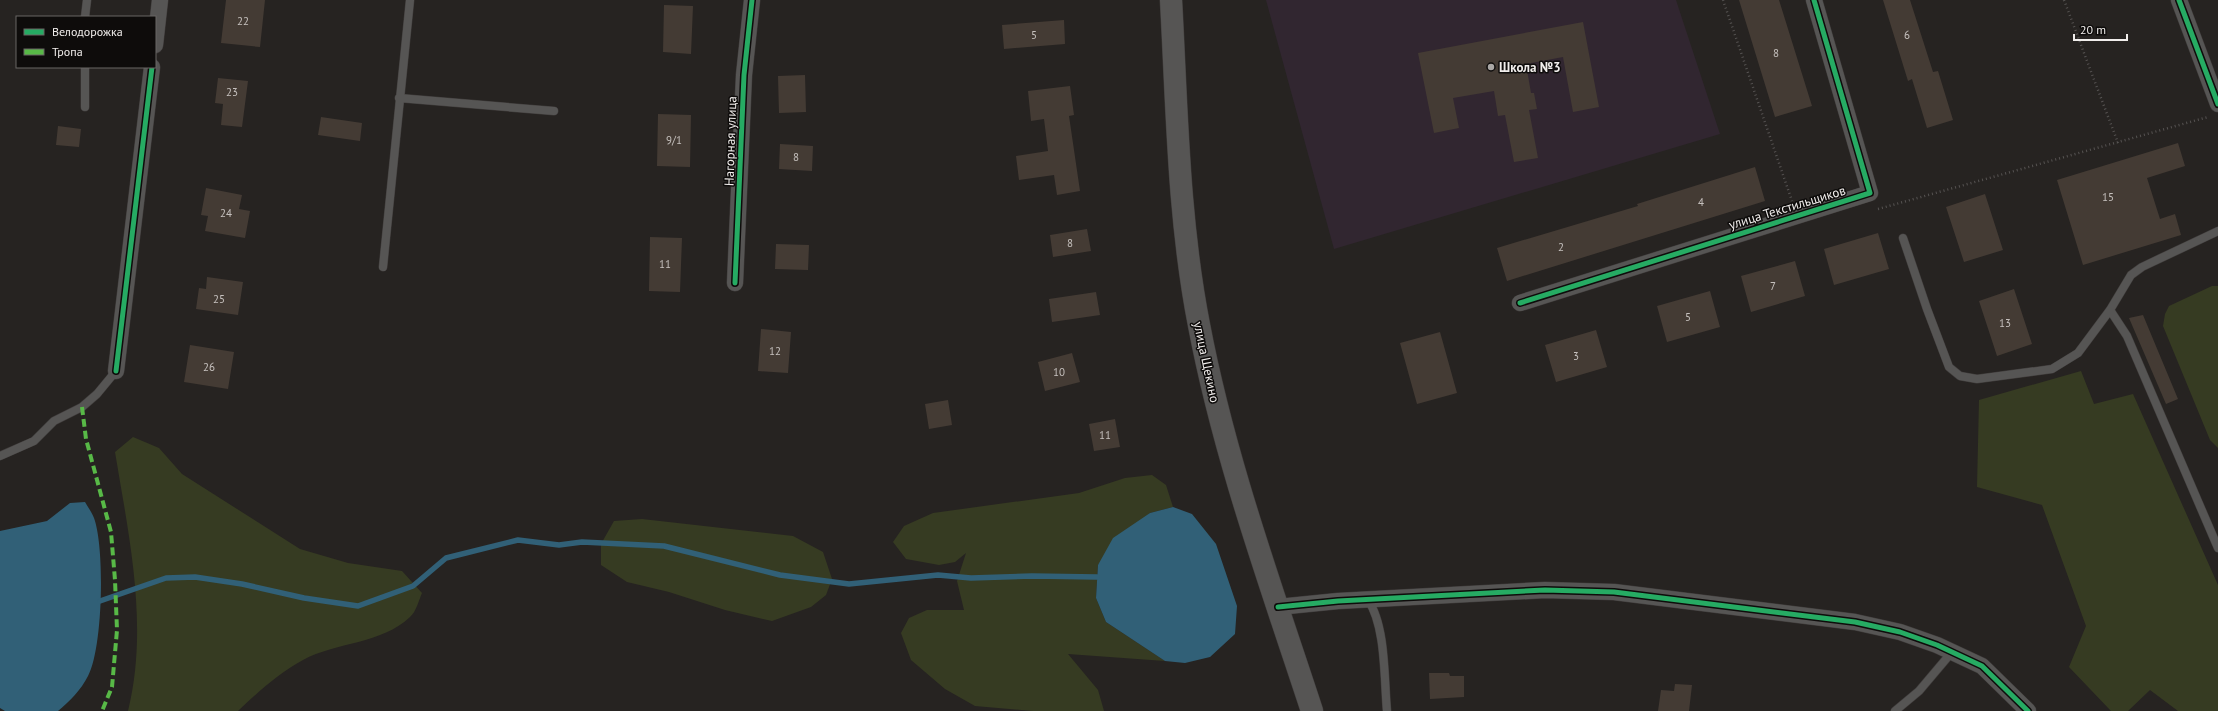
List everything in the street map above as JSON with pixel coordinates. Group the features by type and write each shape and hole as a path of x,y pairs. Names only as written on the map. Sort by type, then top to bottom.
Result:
{"main road":[{"name":"улица Щекино","path":"1171,0 1184,216 1198,323 1216,406 1235,475 1312,711"}],"street":[{"path":"156,36 160,0"},
{"name":"Нагорная улица","path":"736,283 744,74 752,0"},
{"name":"улица Текстильщиков","path":"1520,303 1870,193 1814,0"},
{"path":"2179,0 2214,110"},
{"path":"116,371 152,68"},
{"path":"1278,607 1368,600 1545,590 1614,592 1855,622 1900,632 1952,652 1982,666 2028,711"}],"lane":[{"path":"85,16 87,0"},
{"path":"383,267 410,0"},
{"path":"85,68 85,107"},
{"path":"399,98 554,111"},
{"path":"1904,238 1927,309 1949,367 1960,376 1977,380 2052,369 2078,353 2110,310 2131,275 2142,267 2218,231"},
{"path":"2110,310 2127,336 2218,548"},
{"path":"0,456 34,441 54,421 82,407 97,394 116,371"},
{"path":"1368,600 1376,611 1379,627 1387,711"},
{"path":"1895,711 1919,691 1952,652"}],"path":[{"path":"1723,0 1794,208"},
{"path":"2064,0 2118,143"},
{"path":"1871,211 2118,143 2214,110"}],"shaded area":[{"name":"Школа №3","path":"1266,0 1676,0 1720,134 1334,249"}],"green space":[{"path":"2212,286 2218,286 2218,448 2210,440 2163,326 2165,314 2169,306"},
{"path":"2081,371 2094,404 2133,394 2218,585 2218,711 2178,711 2150,690 2128,711 2111,711 2069,667 2086,626 2042,505 1977,487 1979,400"},
{"path":"133,437 159,448 182,474 300,549 348,563 402,571 422,593 414,612 399,626 386,633 373,638 330,649 294,665 261,690 238,711 128,711 134,679 137,647 137,614 131,549 115,452"},
{"path":"1152,475 1166,485 1173,507 1150,513 1098,565 1096,598 1106,622 1165,661 1068,654 1098,690 1104,711 1033,711 975,706 945,689 911,660 901,633 909,618 927,610 964,610 957,581 966,553 955,562 939,565 906,559 893,542 904,526 933,513 1079,493 1125,478"},
{"path":"642,519 793,536 823,552 832,579 826,595 811,607 772,621 725,610 669,592 627,582 601,565 601,544 614,521"}],"water":[{"path":"85,502 94,518 98,532 101,574 101,598 97,644 88,676 75,695 58,711 5,711 0,708 0,531 47,521 70,503"},
{"path":"1173,507 1192,514 1216,544 1237,606 1235,634 1210,657 1185,663 1165,661 1106,622 1096,598 1098,565 1113,538 1150,513"}],"building":[{"path":"226,0 265,0 260,47 221,43"},
{"path":"1739,0 1779,0 1812,106 1775,117"},
{"path":"1883,0 1910,0 1933,72 1938,71 1953,120 1927,128 1912,79 1908,81"},
{"path":"664,5 693,6 691,54 663,52"},
{"path":"1064,20 1065,44 1004,49 1002,25"},
{"path":"1583,22 1599,107 1573,112 1563,57 1526,64 1531,93 1534,93 1537,109 1529,110 1538,158 1514,162 1505,115 1498,116 1494,91 1453,98 1459,128 1434,133 1418,53"},
{"path":"805,75 806,112 779,113 778,76"},
{"path":"218,78 248,81 242,127 221,125 223,104 215,103"},
{"path":"1070,86 1074,115 1069,116 1080,191 1057,195 1054,175 1019,180 1016,156 1048,151 1044,119 1031,121 1028,91"},
{"path":"658,114 691,115 690,167 657,166"},
{"path":"321,117 362,123 360,141 318,135"},
{"path":"58,126 81,129 79,147 56,145"},
{"path":"2178,143 2185,166 2147,178 2160,219 2175,214 2181,235 2083,265 2057,180"},
{"path":"780,144 813,146 812,171 779,169"},
{"path":"1755,167 1765,201 1507,281 1497,248 1638,206 1637,204"},
{"path":"206,188 242,195 239,209 250,211 245,238 205,231 208,216 201,215"},
{"path":"1985,194 2003,250 1964,262 1946,207"},
{"path":"1087,229 1091,251 1053,257 1050,235"},
{"path":"1878,233 1889,269 1834,285 1824,249"},
{"path":"650,237 682,238 680,292 649,291"},
{"path":"776,244 809,245 808,270 775,269"},
{"path":"1795,261 1805,296 1751,312 1741,276"},
{"path":"207,277 243,282 238,315 196,309 199,288 206,289"},
{"path":"2014,289 2032,344 1997,356 1979,301"},
{"path":"1710,291 1720,327 1667,342 1657,306"},
{"path":"1096,292 1100,315 1052,322 1049,299"},
{"path":"2143,315 2178,399 2166,404 2129,318"},
{"path":"761,329 791,332 788,373 758,371"},
{"path":"1596,330 1607,367 1556,382 1545,345"},
{"path":"1440,332 1457,393 1417,404 1400,343"},
{"path":"190,345 234,352 228,389 184,382"},
{"path":"1072,353 1080,382 1045,391 1038,362"},
{"path":"948,400 952,425 929,429 925,404"},
{"path":"1115,419 1120,447 1094,451 1089,424"},
{"path":"1429,673 1449,673 1450,676 1464,676 1464,697 1430,699"},
{"path":"1675,684 1692,685 1689,711 1658,711 1661,690 1674,691"}],"waterway":[{"path":"100,601 166,578 195,577 242,584 304,598 358,606 413,586 446,558 518,540 559,545 582,542 664,546 780,575 849,584 938,575 971,578 1032,576 1097,577"}],"marked path":[{"path":"82,407 86,439 111,532 115,580 117,630 112,687 102,711"}],"cycle path":[{"path":"735,283 744,75 752,0"},
{"path":"1520,303 1870,193 1814,0"},
{"path":"2179,0 2218,104"},
{"path":"116,371 152,68"},
{"path":"1278,607 1338,601 1545,590 1614,592 1855,622 1900,632 1937,645 1982,666 2028,711"}],"place":[{"name":"Школа №3","path":"1491,67"}]}
